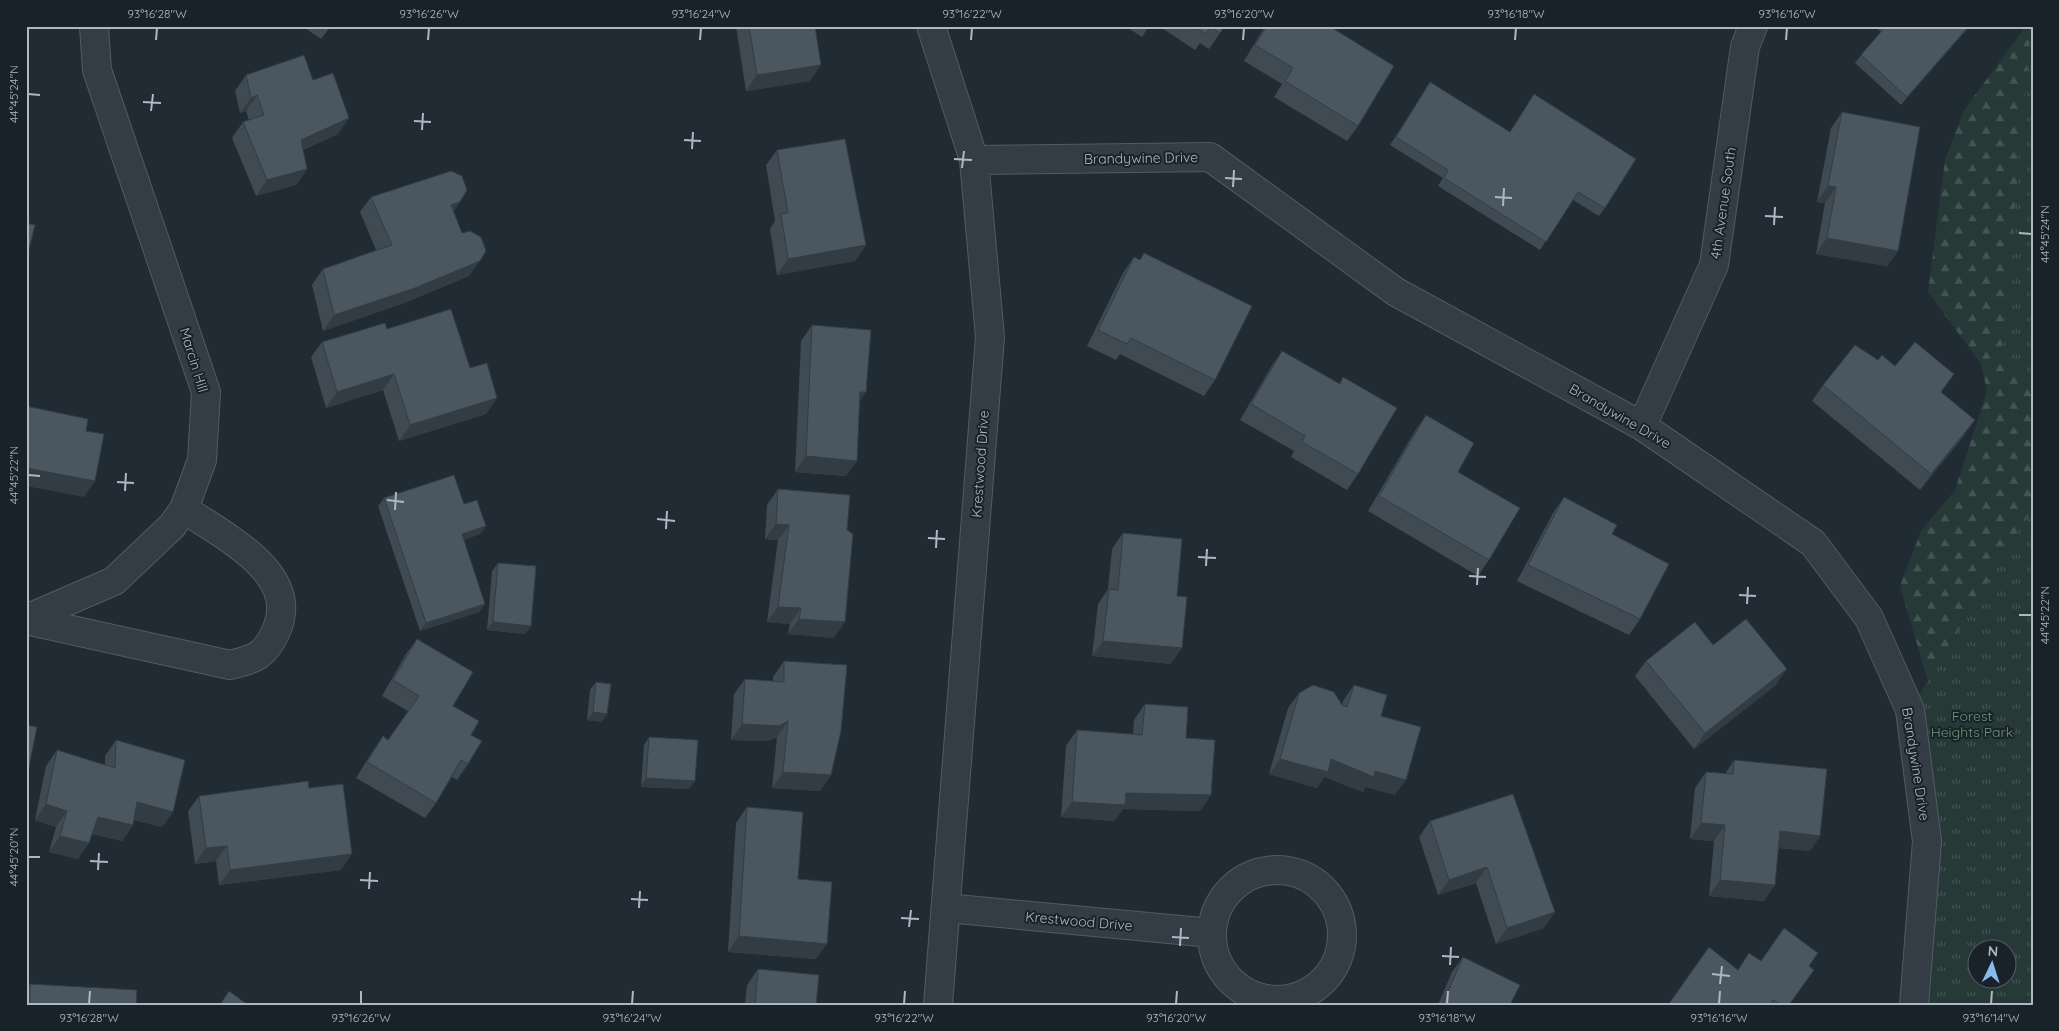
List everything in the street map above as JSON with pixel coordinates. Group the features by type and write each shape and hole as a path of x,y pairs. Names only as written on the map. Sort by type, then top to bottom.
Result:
{"street":[{"name":"Marcin Hill","path":"26,620 114,581 172,526 184,509 202,460 206,392 97,70 94,26"},
{"name":"Krestwood Drive","path":"931,26 974,160 990,337 938,1005"},
{"name":"4th Avenue South","path":"1642,426 1714,264 1745,47 1753,26"},
{"name":"Brandywine Drive","path":"974,160 1210,156 1396,292 1642,426 1812,542 1869,618 1910,710 1927,841 1914,1005"},
{"path":"26,620 230,664 254,659 272,641 281,619 281,598 272,578 256,558 184,509"},
{"path":"1264,870 1286,870 1307,876 1325,890 1338,908 1343,930 1341,951 1332,970 1318,986 1300,996 1279,1000 1258,997 1239,988 1224,973 1214,954 1212,933 1216,911 1227,892 1244,878 1264,870"},
{"name":"Krestwood Drive","path":"946,908 1212,933"}],"green space":[{"path":"2026,26 2033,26 2033,1005 2016,988 2016,938 2003,938 1900,586 1921,531 1955,490 1987,391 1981,364 1928,292 1945,160 1964,110"},
{"path":"2031,26 2033,26 2033,384 2002,348"},
{"name":"Forest Heights Park","path":"2033,508 2033,1005 1914,1005 1927,841 1910,710"}],"building":[{"path":"749,26 815,26 821,65 757,75"},
{"path":"1194,26 1225,26 1220,33 1210,27 1206,34"},
{"path":"1267,26 1329,26 1394,66 1358,126 1285,81 1293,68 1255,45"},
{"path":"1886,26 1969,26 1907,97 1861,55"},
{"path":"304,55 313,80 333,73 349,118 301,140 307,169 267,180 243,122 264,115 257,95 251,98 246,75"},
{"path":"1430,82 1510,132 1534,94 1636,159 1605,208 1578,192 1546,242 1444,178 1448,170 1396,137"},
{"path":"1842,112 1920,127 1898,251 1827,238 1836,187 1828,186"},
{"path":"845,139 866,245 788,259 781,214 788,213 777,150"},
{"path":"451,171 462,176 467,190 460,202 451,205 462,233 470,231 481,237 486,251 480,261 415,288 334,315 323,269 392,245 371,197"},
{"path":"26,223 35,225 26,262"},
{"path":"1144,253 1252,306 1215,380 1131,338 1127,344 1098,330 1134,257 1140,260"},
{"path":"451,309 470,368 487,363 497,398 410,425 394,374 337,392 322,342 385,323 387,329"},
{"path":"812,325 871,330 866,392 860,392 857,461 806,456"},
{"path":"1915,342 1954,374 1941,392 1975,420 1931,474 1823,385 1855,345 1878,360 1882,355 1895,366"},
{"path":"1282,351 1340,384 1343,377 1397,408 1358,474 1302,442 1305,436 1251,404"},
{"path":"26,406 88,419 86,431 104,434 95,481 26,468"},
{"path":"1426,415 1474,443 1458,472 1520,508 1489,560 1379,496"},
{"path":"454,475 464,504 477,500 486,526 462,534 485,604 426,623 384,498"},
{"path":"778,489 850,495 847,530 853,534 845,622 799,619 801,608 778,607 789,525 776,524"},
{"path":"1564,497 1617,525 1612,534 1669,564 1640,619 1528,565"},
{"path":"1123,533 1182,539 1177,596 1187,597 1182,648 1103,641 1109,589 1118,590"},
{"path":"498,563 536,566 531,626 493,622"},
{"path":"1746,619 1787,669 1705,733 1646,661 1695,622 1713,645"},
{"path":"417,639 473,672 453,706 479,721 471,735 482,741 468,764 461,760 436,803 367,762 383,736 388,740 419,696 393,680"},
{"path":"784,661 847,665 841,731 831,775 783,772 788,721 779,726 742,724 745,679 784,682"},
{"path":"596,682 611,684 607,714 593,712"},
{"path":"1313,685 1334,692 1342,705 1347,707 1354,685 1387,695 1381,716 1421,727 1406,780 1375,771 1374,777 1331,759 1328,772 1280,759 1299,693"},
{"path":"1145,704 1188,707 1186,738 1215,740 1211,795 1126,793 1125,805 1072,802 1077,730 1142,735"},
{"path":"26,725 37,727 28,772 26,772"},
{"path":"649,737 698,740 695,781 646,778"},
{"path":"116,740 185,760 173,812 137,802 133,825 98,817 89,843 60,836 67,811 46,804 57,750 115,768"},
{"path":"1734,760 1827,769 1820,836 1780,831 1775,885 1720,880 1725,825 1701,823 1706,772 1733,774"},
{"path":"308,781 309,788 343,784 352,854 230,870 227,846 206,848 199,796"},
{"path":"1513,794 1555,912 1507,928 1487,867 1449,880 1430,821"},
{"path":"747,807 803,812 798,879 832,882 827,944 739,936"},
{"path":"1784,928 1818,953 1809,966 1814,970 1789,1005 1781,1005 1773,1000 1770,1005 1668,1005 1709,947 1738,970 1749,953 1761,961"},
{"path":"1463,957 1520,985 1510,1005 1442,1005"},
{"path":"758,969 819,975 816,1005 755,1005"},
{"path":"30,984 137,990 136,1005 30,1005"},
{"path":"229,991 248,1005 220,1005"}]}
